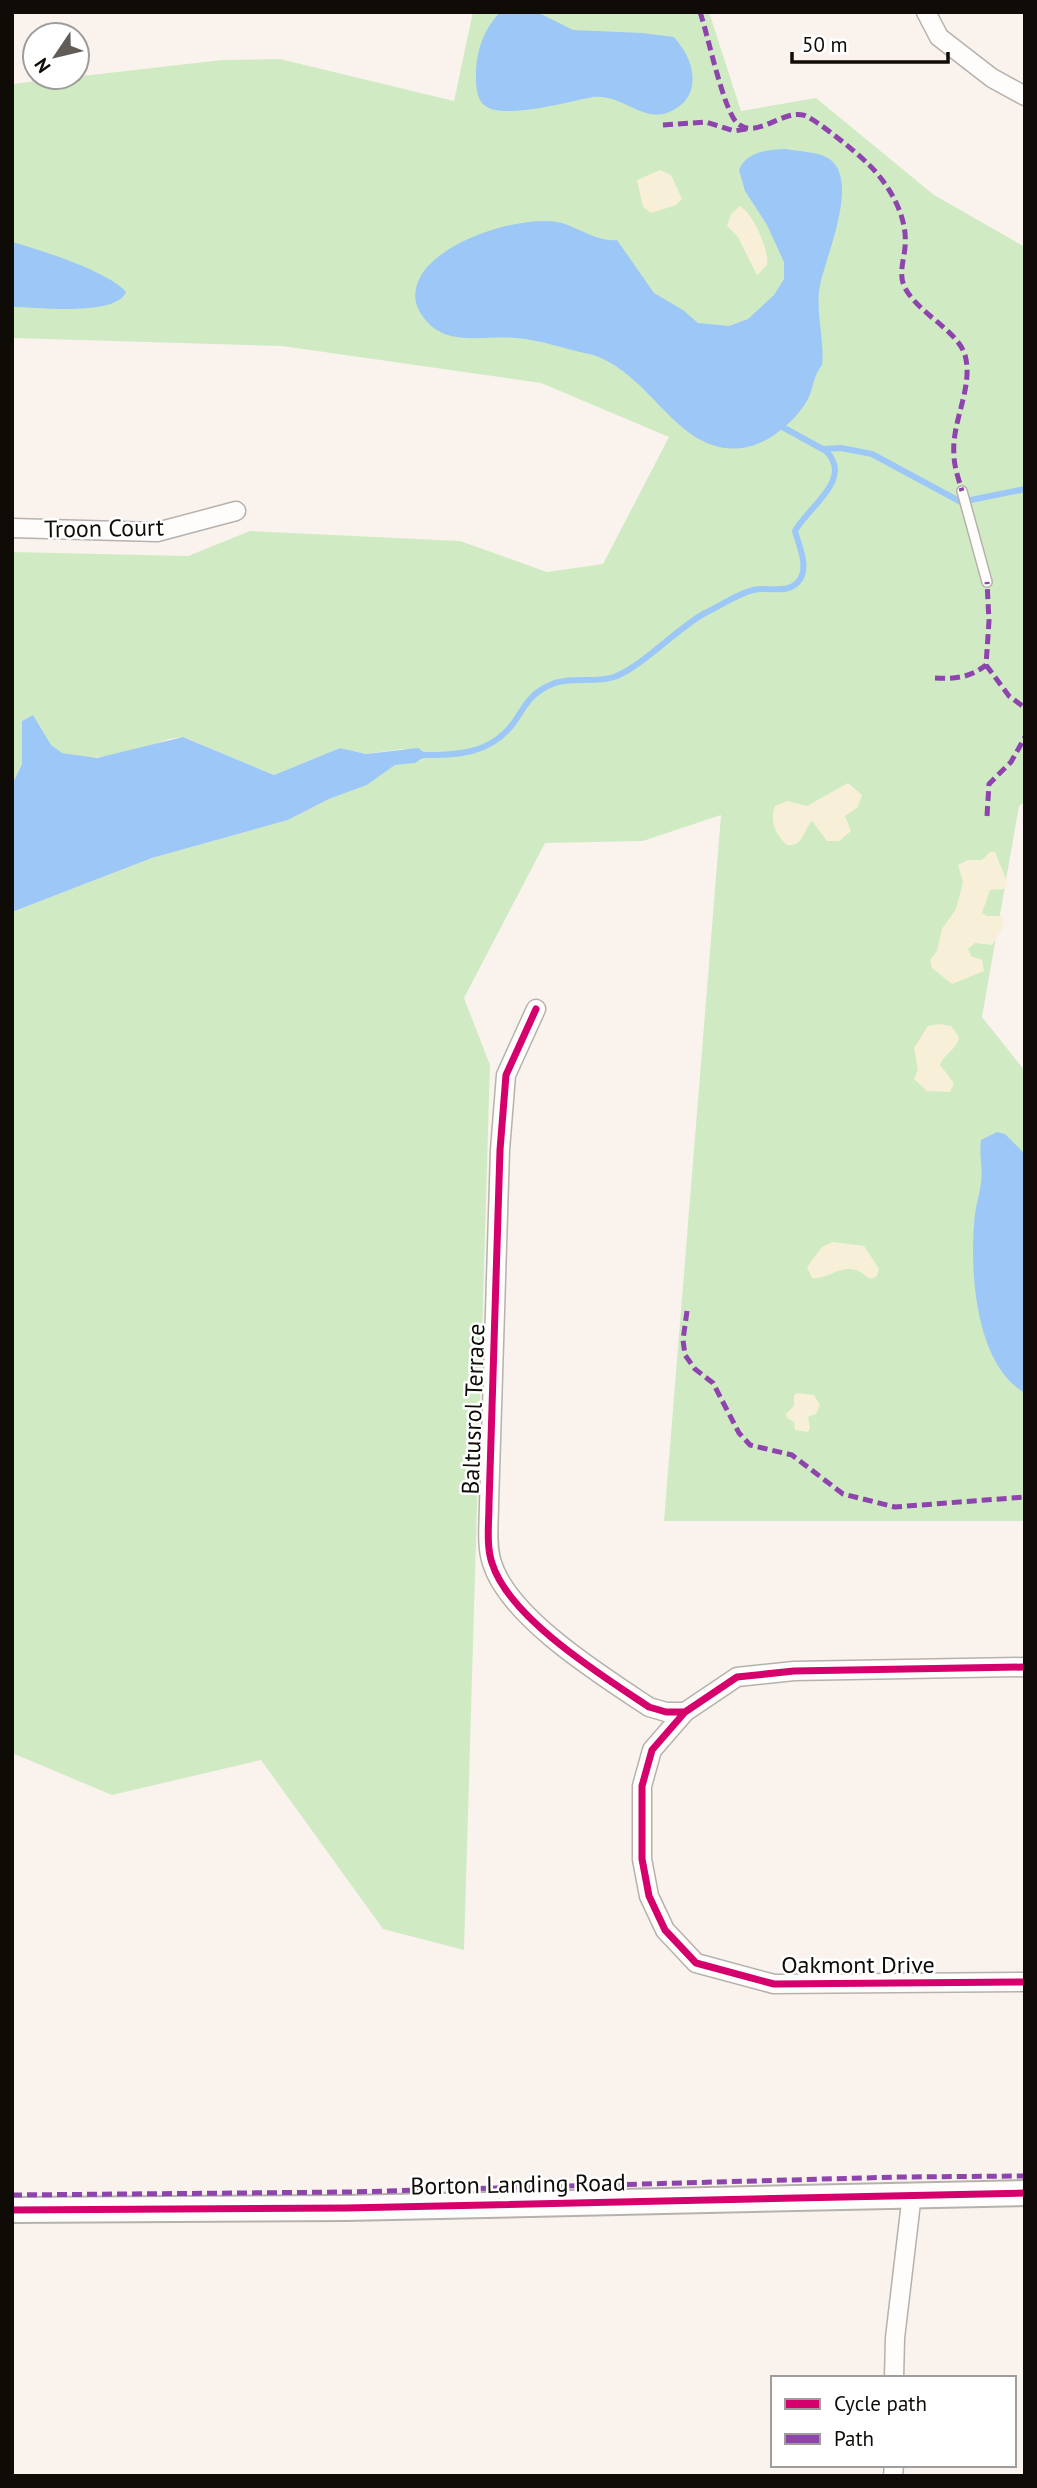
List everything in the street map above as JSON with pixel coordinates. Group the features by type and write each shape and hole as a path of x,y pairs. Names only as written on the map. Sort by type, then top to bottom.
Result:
{"street":[{"path":"926,12 939,37 992,78 1025,96"},
{"name":"Troon Court","path":"12,528 157,532 236,511"},
{"name":"Baltusrol Terrace","path":"536,1009 506,1074 500,1150 489,1504 490,1559 498,1580 527,1618 649,1707 666,1713 685,1713"},
{"name":"Oakmont Drive","path":"1025,1667 794,1671 737,1677 685,1713 652,1750 642,1786 642,1859 649,1896 665,1930 696,1963 774,1984 1025,1982"},
{"name":"Borton Landing Road","path":"12,2210 360,2207 1025,2193"},
{"path":"894,2376 895,2337 912,2194"}],"lane":[{"path":"962,491 986,582"}],"green space":[{"path":"473,12 709,12 741,111 816,98 934,195 1025,247 1025,801 1019,806 982,1017 1025,1071 1025,1521 664,1521 721,815 643,841 545,843 464,998 490,1065 464,1950 383,1929 261,1760 112,1795 12,1753 12,912 152,858 288,820 329,799 367,785 395,765 423,760 402,749 366,754 340,748 274,775 180,737 120,754 87,758 66,756 53,749 32,716 22,721 22,764 12,785 12,552 188,556 250,531 460,541 547,572 603,564 669,437 541,383 282,346 12,338 12,84 21,83 21,91 91,91 91,75 222,60 280,59 454,101"}],"sand":[{"path":"660,170 671,175 682,199 676,205 651,213 643,207 637,180"},
{"path":"740,206 755,224 766,251 767,265 757,275 738,237 727,226 731,214"},
{"path":"848,783 862,795 858,807 845,816 851,831 839,841 827,841 812,821 796,844 787,845 783,841 773,822 775,806 787,801 807,806"},
{"path":"990,852 995,852 1008,884 1004,889 990,890 982,913 987,916 1002,916 1004,926 992,945 975,943 968,949 971,956 982,960 984,971 952,984 932,968 930,960 937,951 942,929 956,909 963,882 958,865 968,860 982,860"},
{"path":"928,1026 951,1026 959,1037 940,1065 954,1083 950,1092 927,1091 914,1079 918,1070 914,1048"},
{"path":"833,1242 864,1246 879,1269 877,1276 871,1279 850,1269 812,1278 807,1267 822,1247"},
{"path":"794,1395 814,1395 820,1405 816,1414 808,1417 808,1432 795,1430 794,1422 787,1418 786,1414 794,1406"}],"water":[{"path":"500,12 537,12 573,30 674,37 691,66 693,79 690,92 678,107 656,115 605,97 520,111 493,109 484,105 479,98 476,70 483,39"},
{"path":"786,149 816,154 832,161 839,172 842,186 841,203 820,285 822,365 803,407 780,431 762,442 742,448 719,447 699,439 681,426 630,377 611,363 589,354 525,339 450,336 429,324 418,309 415,297 418,282 426,268 440,255 478,235 521,223 541,221 557,222 601,239 617,240 654,293 683,310 698,323 729,326 748,319 774,295 784,279 784,262 767,225 745,191 739,170 752,155"},
{"path":"12,242 90,269 118,284 126,292 119,300 92,308 12,307"},
{"path":"33,715 51,745 62,753 97,758 183,737 274,775 340,748 366,754 418,748 428,755 415,763 395,765 367,785 329,799 288,820 152,858 12,912 12,785 22,764 22,721"},
{"path":"997,1132 1005,1134 1025,1154 1025,1393 1008,1379 995,1360 985,1337 975,1286 973,1235 981,1177 981,1140"}],"waterway":[{"path":"420,755 460,753 484,747 506,732 540,690 562,681 614,677 636,665 694,620 735,597 753,590 788,588 798,582 803,564 795,531 826,492 835,472 833,461 826,451 777,424"},
{"path":"824,449 841,448 872,454 961,502 1025,489"}],"marked path":[{"path":"700,12 721,88 737,123 752,128 795,115 809,117 869,165 893,196 904,226 902,273 905,288 919,306 954,338 965,355 967,379 954,443 955,464 962,491"},
{"path":"663,125 706,122 734,131 747,129"},
{"path":"935,678 962,677 986,665 989,621 987,582"},
{"path":"986,665 1009,696 1025,708"},
{"path":"987,816 989,784 1011,762 1025,737"},
{"path":"687,1311 683,1340 685,1355 695,1369 713,1383 739,1433 750,1445 792,1455 843,1494 895,1507 1025,1497"},
{"path":"12,2195 351,2192 1025,2176"}],"cycle path":[{"path":"536,1009 506,1075 500,1150 488,1526 490,1556 502,1584 517,1604 559,1644 649,1707 666,1712 685,1712"},
{"path":"1025,1667 794,1671 737,1677 685,1712 652,1750 642,1786 642,1859 649,1896 665,1930 696,1963 774,1984 1025,1982"},
{"path":"12,2210 346,2208 1025,2193"}]}
